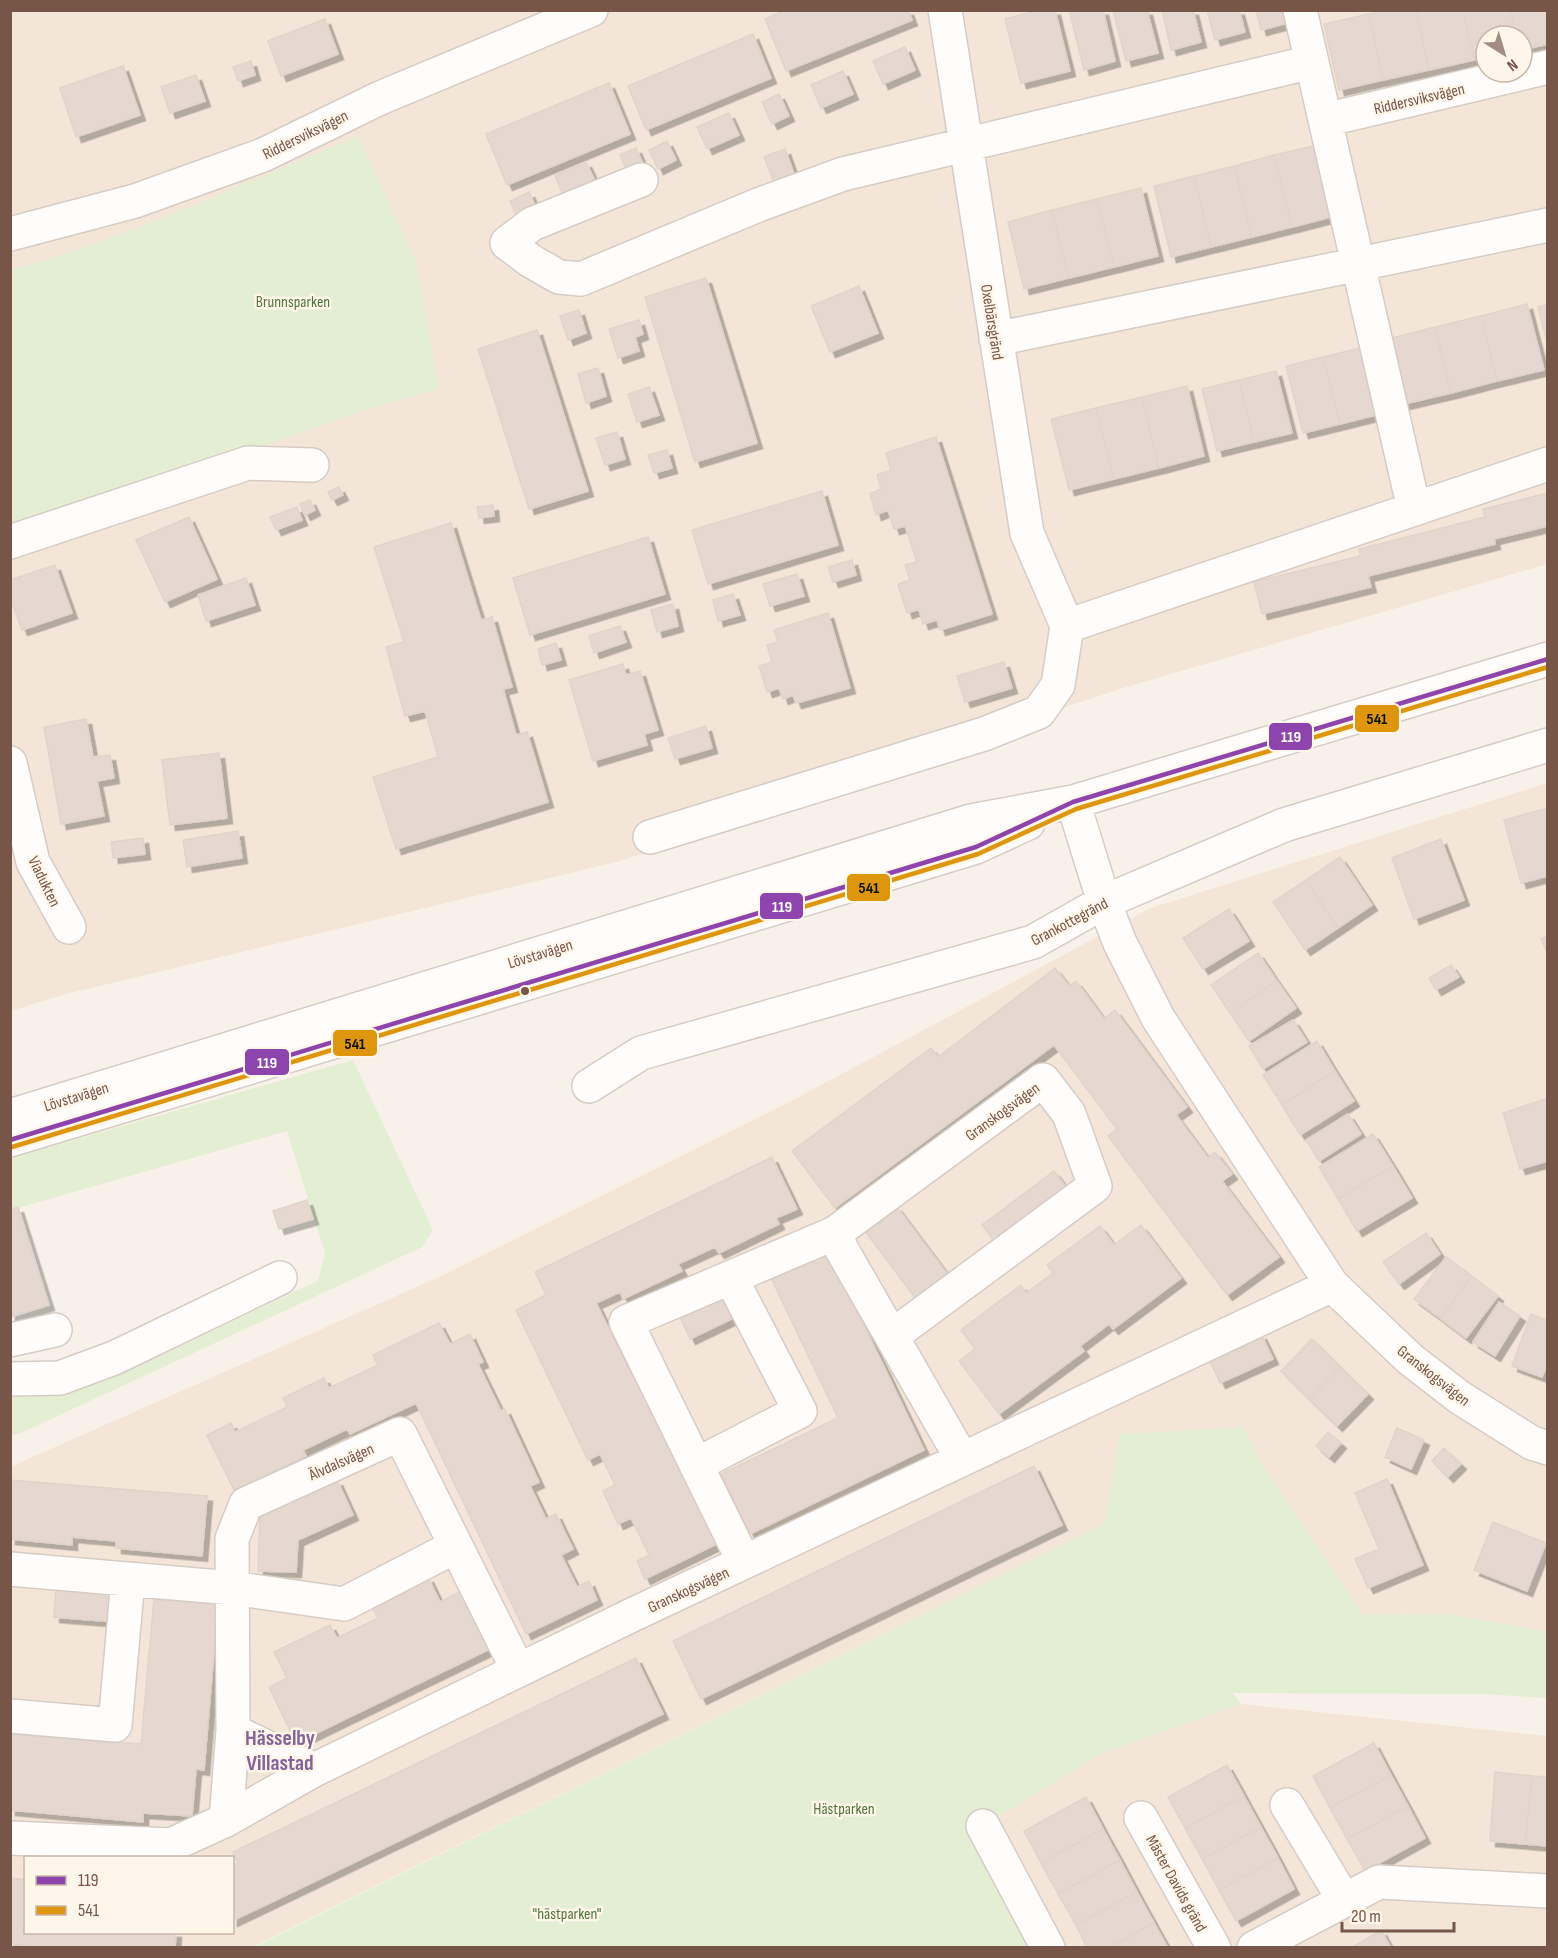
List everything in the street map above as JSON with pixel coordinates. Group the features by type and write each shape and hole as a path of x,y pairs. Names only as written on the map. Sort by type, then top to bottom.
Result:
{"street":[{"name":"Riddersviksvägen","path":"10,234 29,231 135,201 263,155 380,98 591,10"},
{"name":"Oxelbärsgränd","path":"945,10 1027,533 1067,626"},
{"path":"1300,10 1414,509"},
{"path":"640,180 532,224 507,243 531,261 559,277 581,279 758,205 843,174 1312,62"},
{"name":"Riddersviksvägen","path":"1325,120 1548,67"},
{"path":"996,339 1548,225"},
{"path":"10,542 248,463 312,465"},
{"path":"650,837 984,734 1039,712 1058,685 1067,626 1548,464"},
{"name":"Lövstavägen","path":"10,1116 971,821 1073,802 1548,659"},
{"name":"Grankottegränd","path":"589,1086 641,1053 1033,942 1104,902 1284,825 1548,746"},
{"name":"Viadukten","path":"10,763 33,862 69,927"},
{"name":"Lövstavägen","path":"10,1140 976,847 1073,802"},
{"name":"Granskogsvägen","path":"1073,802 1104,902 1120,943 1158,1018 1332,1284 1410,1359 1459,1397 1532,1443 1548,1448"},
{"name":"Granskogsvägen","path":"744,1562 626,1322 835,1233 1043,1080 1069,1114 1095,1186 892,1336"},
{"path":"835,1233 842,1250 962,1459"},
{"path":"10,1379 60,1378 114,1358 280,1278"},
{"path":"696,1465 800,1411 731,1278"},
{"name":"Granskogsvägen","path":"518,1670 1332,1284"},
{"path":"10,1340 56,1330"},
{"name":"Älvdalsvägen","path":"226,1820 233,1731 232,1539 246,1504 400,1434 518,1670"},
{"path":"10,1569 232,1588 344,1604 456,1546"},
{"path":"10,1716 115,1725 128,1579"},
{"path":"10,1838 171,1845 226,1820 314,1770 518,1670"},
{"path":"233,1731 314,1770"},
{"path":"1287,1805 1344,1900"},
{"name":"Mäster Davids gränd","path":"1141,1818 1214,1947"},
{"path":"983,1826 1048,1947"},
{"path":"1254,1947 1379,1882 1548,1891"}],"shaded area":[{"path":"10,11 1547,11 1547,564 1123,688 984,734 964,757 616,862 62,995 11,1011"},
{"path":"1547,783 1547,1631 1445,1614 1363,1615 1264,1467 1243,1427 1104,1524 253,1947 11,1947 10,1467 439,1277 797,1098 1151,908"},
{"path":"1241,1704 1547,1736 1547,1947 1040,1947 983,1826 1101,1754"}],"green space":[{"name":"Brunnsparken","path":"358,136 416,261 439,389 363,411 11,535 11,270 143,226"},
{"path":"353,1060 433,1230 422,1247 11,1436 10,1388 69,1388 101,1383 318,1281 325,1253 287,1131 11,1210 11,1158"},
{"name":"Hästparken","path":"1243,1427 1264,1467 1363,1615 1445,1614 1547,1631 1547,1698 1483,1694 1233,1693 1241,1704 1101,1754 983,1826 1040,1947 253,1948 1104,1524 1120,1434"}],"building":[{"path":"786,10 908,10 912,20 786,71 765,19"},
{"path":"1039,10 1055,10 1070,71 1021,83 1005,19"},
{"path":"1069,10 1103,10 1115,61 1084,70"},
{"path":"1113,10 1147,10 1158,53 1126,61"},
{"path":"1162,10 1193,10 1201,42 1171,50"},
{"path":"1207,10 1239,10 1245,32 1215,40"},
{"path":"1256,10 1289,10 1292,22 1261,30"},
{"path":"1387,10 1416,10 1429,70 1383,80 1369,14"},
{"path":"1416,10 1463,10 1474,60 1429,70"},
{"path":"1463,10 1510,10 1513,24 1474,24 1474,60"},
{"path":"1510,10 1548,10 1548,44 1534,47 1534,24 1513,24"},
{"path":"1369,14 1383,80 1339,90 1324,24"},
{"path":"325,19 338,54 281,76 268,41"},
{"path":"753,34 771,78 646,130 628,86"},
{"path":"905,47 915,70 883,84 873,61"},
{"path":"251,61 255,75 238,81 233,67"},
{"path":"123,66 140,115 76,137 60,88"},
{"path":"843,71 853,94 821,108 811,85"},
{"path":"196,75 205,101 170,113 161,87"},
{"path":"609,83 630,134 507,185 486,134"},
{"path":"779,94 789,116 772,124 762,102"},
{"path":"729,113 739,135 707,149 697,127"},
{"path":"667,141 676,160 658,169 649,150"},
{"path":"1314,146 1331,217 1292,227 1274,155"},
{"path":"636,148 643,164 627,171 620,155"},
{"path":"785,149 795,177 775,185 764,157"},
{"path":"1274,155 1292,227 1252,237 1234,166"},
{"path":"586,162 597,185 565,199 555,176"},
{"path":"1234,166 1252,237 1211,247 1194,176"},
{"path":"1194,176 1211,247 1171,257 1154,186"},
{"path":"1141,188 1158,256 1114,267 1097,199"},
{"path":"529,192 537,209 517,217 510,201"},
{"path":"1097,199 1114,267 1069,278 1052,210"},
{"path":"1052,210 1069,278 1024,289 1008,222"},
{"path":"706,278 757,443 695,462 645,297"},
{"path":"859,286 878,333 830,352 811,306"},
{"path":"1527,304 1544,370 1497,381 1481,316"},
{"path":"1548,304 1548,346 1538,307"},
{"path":"579,310 586,333 568,340 560,316"},
{"path":"1481,316 1497,381 1451,393 1435,327"},
{"path":"639,320 643,334 635,337 639,351 618,358 609,329"},
{"path":"1435,327 1451,393 1404,404 1388,339"},
{"path":"537,330 588,491 529,509 478,349"},
{"path":"1360,348 1376,415 1340,424 1323,357"},
{"path":"1323,357 1340,424 1303,433 1286,366"},
{"path":"598,368 606,396 586,403 578,374"},
{"path":"1276,371 1292,433 1254,442 1239,380"},
{"path":"1239,380 1254,442 1217,451 1202,389"},
{"path":"1187,386 1204,456 1159,468 1142,397"},
{"path":"649,387 659,415 637,422 628,394"},
{"path":"1142,397 1159,468 1114,479 1096,408"},
{"path":"1096,408 1114,479 1069,490 1051,419"},
{"path":"617,432 625,459 605,465 596,438"},
{"path":"936,437 992,614 940,630 937,620 923,624 919,609 907,613 898,584 910,580 905,565 917,562 905,526 894,529 888,510 876,515 870,494 881,489 877,475 891,470 886,453"},
{"path":"667,450 672,468 654,473 648,455"},
{"path":"339,487 343,495 332,500 328,492"},
{"path":"822,491 838,545 708,584 692,530"},
{"path":"1548,493 1548,526 1494,539 1495,544 1368,576 1371,587 1262,614 1254,582 1360,556 1359,549 1485,517 1483,509"},
{"path":"310,500 315,510 305,515 300,504"},
{"path":"493,505 494,516 479,518 477,507"},
{"path":"297,507 302,520 276,530 270,517"},
{"path":"189,517 217,579 165,602 136,540"},
{"path":"451,523 481,620 492,617 512,687 503,689 516,735 527,732 548,802 396,849 373,777 438,757 425,711 405,716 386,647 404,642 374,547"},
{"path":"648,537 665,594 530,635 513,578"},
{"path":"852,560 856,575 833,582 828,567"},
{"path":"55,565 72,613 22,630 10,597 10,580"},
{"path":"797,574 804,596 770,606 763,584"},
{"path":"246,578 255,605 206,621 198,595"},
{"path":"733,594 740,615 718,621 713,600"},
{"path":"673,604 678,626 657,632 651,610"},
{"path":"828,613 850,688 796,703 793,695 783,699 779,688 767,692 759,666 772,662 767,645 778,642 774,630"},
{"path":"620,626 626,642 594,653 589,636"},
{"path":"556,643 561,660 542,665 538,649"},
{"path":"1004,662 1012,688 965,702 957,676"},
{"path":"623,664 626,675 640,671 658,730 644,734 647,745 593,761 569,680"},
{"path":"86,719 93,757 110,755 114,778 97,781 104,816 61,824 44,727"},
{"path":"706,726 712,748 675,759 668,738"},
{"path":"219,753 227,818 170,825 162,760"},
{"path":"1548,808 1548,876 1521,883 1504,820"},
{"path":"238,831 242,858 187,867 183,840"},
{"path":"143,838 145,854 113,858 111,842"},
{"path":"1441,839 1464,900 1414,919 1392,858"},
{"path":"1340,857 1372,905 1338,928 1306,880"},
{"path":"1306,880 1338,928 1305,950 1273,902"},
{"path":"1229,909 1249,941 1203,969 1183,938"},
{"path":"1548,936 1548,955 1541,939"},
{"path":"1258,953 1277,981 1230,1013 1211,985"},
{"path":"1451,965 1459,977 1436,990 1429,978"},
{"path":"1055,968 1069,986 1076,981 1104,1019 1115,1010 1187,1107 1176,1115 1208,1158 1215,1152 1232,1174 1222,1181 1279,1257 1227,1295 1108,1136 1117,1129 1054,1045 835,1208 792,1151 931,1048 938,1057"},
{"path":"1277,981 1296,1008 1249,1041 1230,1013"},
{"path":"1293,1020 1307,1042 1263,1069 1249,1046"},
{"path":"1317,1041 1335,1071 1282,1105 1263,1075"},
{"path":"1335,1071 1354,1101 1300,1135 1282,1105"},
{"path":"1548,1098 1548,1161 1520,1169 1503,1113"},
{"path":"1348,1114 1361,1134 1319,1161 1306,1140"},
{"path":"1373,1134 1393,1166 1338,1199 1319,1167"},
{"path":"772,1157 797,1209 776,1218 779,1224 719,1253 715,1247 678,1264 682,1271 623,1299 620,1292 596,1303 628,1368 637,1363 723,1541 645,1579 637,1561 649,1555 631,1518 618,1524 603,1491 615,1485 600,1454 588,1460 516,1310 546,1295 535,1272"},
{"path":"1393,1166 1412,1198 1357,1231 1338,1199"},
{"path":"1054,1171 1072,1195 1000,1249 982,1225"},
{"path":"307,1200 313,1219 279,1229 273,1211"},
{"path":"896,1206 951,1279 919,1303 864,1230"},
{"path":"18,1207 49,1305 10,1317 10,1210"},
{"path":"1141,1225 1181,1278 1113,1329 1109,1324 1080,1346 1084,1351 999,1414 959,1361 975,1349 961,1330 1021,1285 1026,1293 1053,1273 1047,1265 1100,1226 1114,1245"},
{"path":"1426,1233 1440,1254 1399,1284 1383,1262"},
{"path":"829,1253 924,1450 750,1534 721,1474 838,1418 772,1280"},
{"path":"1446,1257 1472,1276 1440,1318 1414,1299"},
{"path":"1472,1276 1498,1296 1466,1338 1440,1318"},
{"path":"730,1287 742,1314 690,1339 678,1312"},
{"path":"1499,1302 1520,1316 1495,1356 1473,1342"},
{"path":"1531,1314 1548,1321 1548,1363 1542,1377 1512,1366"},
{"path":"439,1323 450,1344 470,1334 483,1362 478,1364 501,1411 505,1409 539,1482 530,1486 546,1519 556,1514 573,1549 561,1555 577,1587 589,1581 597,1600 526,1634 416,1403 350,1434 347,1429 303,1450 306,1456 234,1490 207,1435 231,1423 235,1432 287,1407 283,1398 324,1378 329,1388 378,1365 373,1355"},
{"path":"1261,1334 1273,1359 1220,1383 1209,1358"},
{"path":"1312,1339 1340,1367 1309,1399 1281,1371"},
{"path":"1340,1367 1368,1394 1337,1426 1309,1399"},
{"path":"1397,1428 1424,1440 1411,1469 1385,1457"},
{"path":"1328,1432 1341,1443 1329,1457 1316,1446"},
{"path":"1444,1448 1461,1464 1448,1477 1432,1461"},
{"path":"1034,1466 1062,1525 701,1699 673,1641"},
{"path":"1387,1479 1423,1565 1368,1588 1355,1559 1379,1549 1355,1493"},
{"path":"10,1480 207,1496 202,1556 116,1548 116,1541 72,1537 72,1545 10,1539"},
{"path":"337,1480 353,1515 298,1540 296,1572 258,1571 260,1514"},
{"path":"1493,1522 1546,1543 1527,1591 1474,1570"},
{"path":"428,1577 440,1602 462,1591 490,1649 296,1743 269,1687 287,1678 274,1652 330,1625 337,1638 378,1618 371,1605"},
{"path":"56,1588 118,1593 115,1622 54,1617"},
{"path":"154,1598 218,1603 204,1770 196,1769 192,1816 143,1813 143,1822 10,1810 10,1733 141,1744"},
{"path":"636,1658 663,1714 234,1920 234,1865 238,1863 233,1852"},
{"path":"1374,1743 1391,1775 1330,1808 1313,1776"},
{"path":"1227,1765 1244,1796 1185,1828 1168,1797"},
{"path":"1495,1772 1532,1776 1525,1844 1490,1841"},
{"path":"1391,1775 1408,1806 1347,1839 1330,1808"},
{"path":"1532,1776 1548,1777 1548,1846 1525,1844"},
{"path":"1244,1796 1261,1827 1202,1859 1185,1828"},
{"path":"1086,1797 1103,1829 1041,1863 1024,1831"},
{"path":"1408,1806 1425,1838 1365,1871 1347,1839"},
{"path":"1261,1827 1278,1858 1219,1890 1202,1859"},
{"path":"1103,1829 1120,1860 1058,1894 1041,1863"},
{"path":"1278,1858 1294,1889 1236,1921 1219,1890"},
{"path":"1120,1860 1137,1892 1076,1925 1058,1894"},
{"path":"10,1878 24,1880 24,1934 176,1934 175,1948 48,1948 10,1944"},
{"path":"1137,1892 1154,1923 1109,1948 1087,1948 1076,1925"},
{"path":"1154,1923 1168,1948 1109,1948"},
{"path":"1381,1930 1391,1948 1351,1948"}],"transit line":[{"name":"119","path":"10,1140 976,847 1073,802 1548,659"},
{"name":"541","path":"12,1147 978,854 1076,809 1548,667"}],"district":[{"name":"Hässelby Villastad","path":"280,1750"}],"park label":[{"name":"\"hästparken\"","path":"567,1913"}]}
